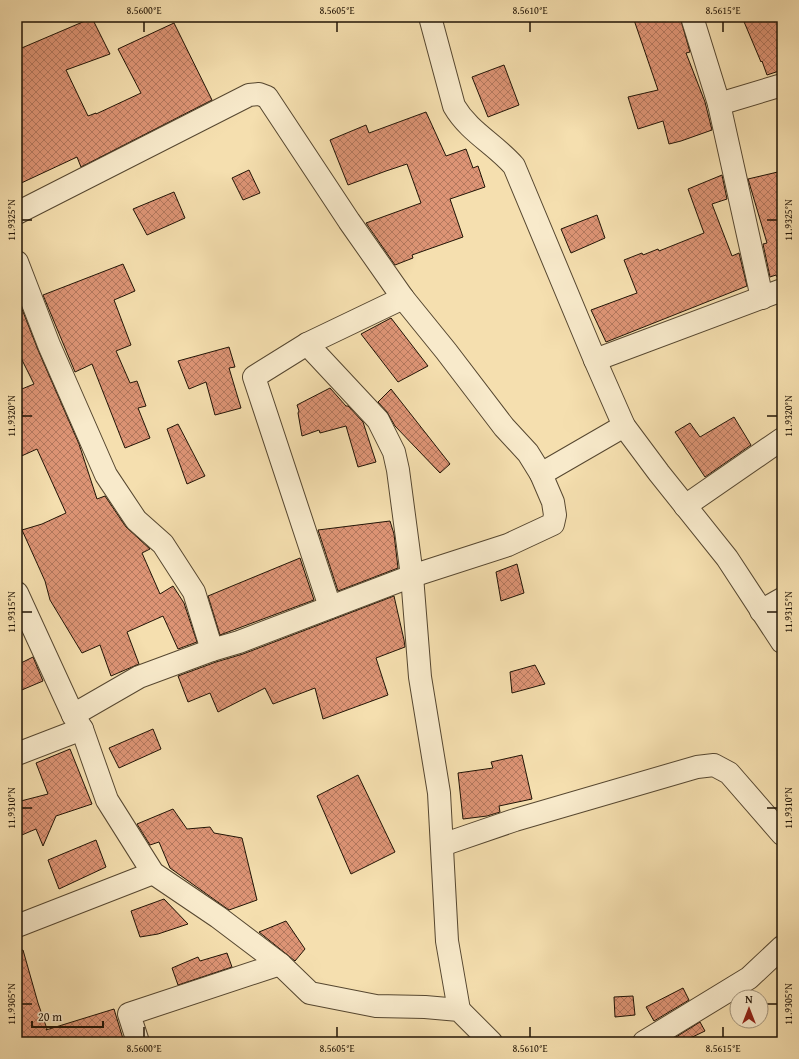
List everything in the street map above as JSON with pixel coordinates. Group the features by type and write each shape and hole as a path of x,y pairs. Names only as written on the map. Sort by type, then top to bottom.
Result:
{"street":[{"path":"430,17 454,106 461,118 505,156 514,166 624,426 727,558 782,642"},
{"path":"595,360 772,294 719,104 692,17"},
{"path":"719,104 782,85"},
{"path":"17,213 249,95 259,94 267,97 349,221 403,298 504,427 528,453 541,474 552,502 555,515 552,524 508,545 412,576 239,642 212,650 139,677 77,722 17,754"},
{"path":"17,262 49,345 106,475 136,520 163,544 194,592 212,650"},
{"path":"330,607 254,377 307,344 403,298"},
{"path":"307,344 378,420 394,452 398,470 412,576 420,677 439,793 447,941 459,1010 491,1042"},
{"path":"541,474 624,426"},
{"path":"685,506 782,439"},
{"path":"17,593 77,722 107,800 153,873 218,916 280,964 310,993 376,1006 425,1007 459,1010"},
{"path":"762,611 782,599"},
{"path":"442,845 515,820 697,767 714,765 729,773 782,834"},
{"path":"17,926 153,873"},
{"path":"644,1042 749,978 782,947"},
{"path":"138,1042 129,1014 280,964"}],"building":[{"path":"633,17 680,17 690,52 686,53 705,102 712,130 669,144 663,121 638,129 628,97 658,90"},
{"path":"742,17 776,17 782,31 782,70 767,75"},
{"path":"92,18 110,54 66,70 88,116 96,114 141,93 118,49 174,23 212,100 81,167 77,157 17,185 17,50"},
{"path":"504,65 519,105 488,117 472,77"},
{"path":"426,112 446,156 466,149 473,168 478,166 485,187 450,199 463,237 412,255 413,258 395,265 366,223 421,203 407,164 348,185 330,140 366,125 369,133"},
{"path":"249,170 260,193 243,200 232,178"},
{"path":"782,171 782,276 777,277 776,275 770,277 763,244 767,243 748,179"},
{"path":"722,175 727,199 712,204 732,256 739,253 747,286 606,342 591,310 637,293 624,260 642,253 643,255 658,249 659,251 704,233 688,189"},
{"path":"174,192 185,218 147,235 133,209"},
{"path":"597,215 605,238 571,253 561,229"},
{"path":"123,264 135,291 114,300 131,345 116,351 130,383 137,381 146,406 138,408 150,438 125,448 92,364 75,372 43,295"},
{"path":"20,304 38,350 79,444 97,499 105,496 126,527 150,549 142,553 160,594 173,586 184,603 197,642 178,649 163,616 127,632 139,664 111,676 100,645 82,653 50,600 45,581 22,530 42,524 66,513 37,449 17,458 17,416 23,413 17,400 17,391 34,384 17,350 17,305"},
{"path":"391,318 428,366 398,382 361,334"},
{"path":"229,347 235,367 229,368 241,408 215,415 206,382 189,389 178,361"},
{"path":"330,388 363,422 376,462 358,467 346,426 320,433 319,430 302,436 297,405"},
{"path":"391,389 450,464 440,473 395,426 387,412 378,402"},
{"path":"734,417 751,445 705,477 675,432 690,423 700,437"},
{"path":"178,424 205,476 187,484 167,429"},
{"path":"390,521 394,534 398,568 338,591 318,530"},
{"path":"300,558 314,600 220,635 208,596"},
{"path":"517,564 524,593 501,601 496,572"},
{"path":"394,596 405,647 376,658 388,695 323,719 315,688 273,704 265,688 218,712 210,693 188,702 178,676 243,654"},
{"path":"33,657 43,681 17,692 17,665"},
{"path":"535,665 545,684 512,693 510,672"},
{"path":"153,729 161,749 119,768 109,748"},
{"path":"70,749 92,804 56,816 43,846 36,829 17,837 17,802 48,794 36,763"},
{"path":"522,755 532,799 499,806 500,812 487,816 463,819 458,773 493,768 491,762"},
{"path":"358,775 395,852 351,874 317,796"},
{"path":"173,809 187,829 210,827 214,833 242,838 257,900 229,910 170,868 159,842 150,845 137,824"},
{"path":"96,840 106,867 59,889 48,860"},
{"path":"164,899 188,924 158,934 140,937 131,911"},
{"path":"286,921 305,949 295,961 259,932"},
{"path":"17,950 23,950 47,1029 46,1030 114,1009 124,1042 22,1042 22,1039 17,1041"},
{"path":"227,953 232,967 178,985 172,968 198,957 200,961"},
{"path":"683,988 689,1000 654,1021 646,1007"},
{"path":"633,996 635,1015 615,1017 614,997"},
{"path":"700,1022 705,1031 682,1042 668,1042"}]}
